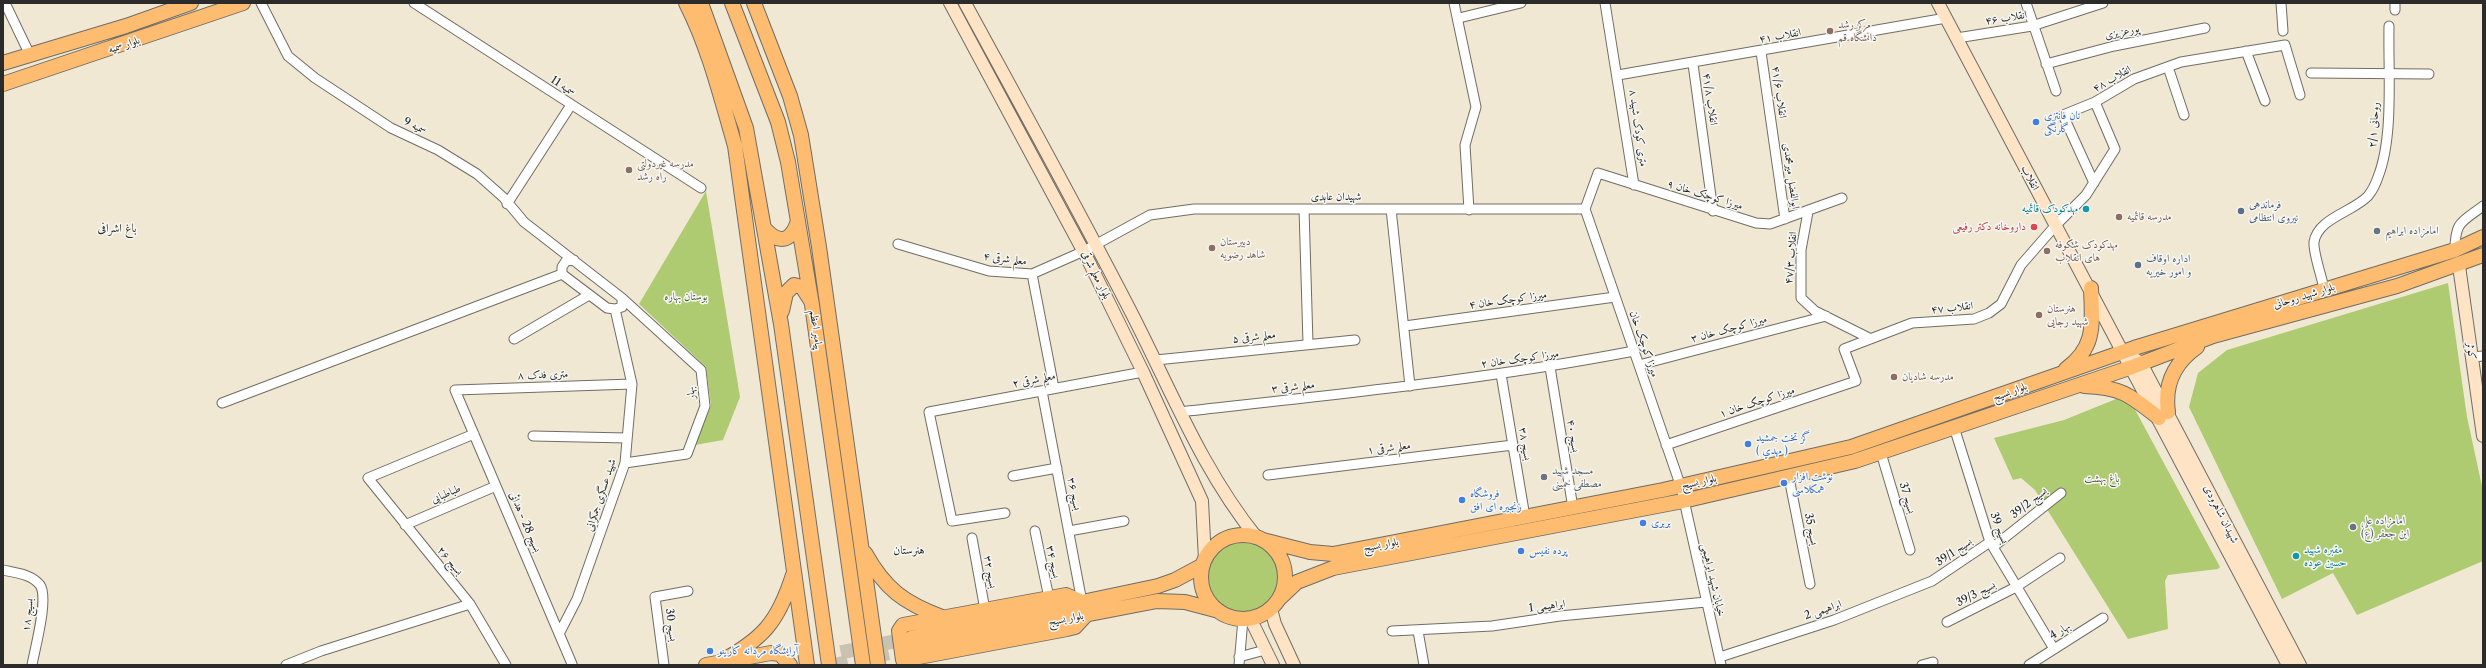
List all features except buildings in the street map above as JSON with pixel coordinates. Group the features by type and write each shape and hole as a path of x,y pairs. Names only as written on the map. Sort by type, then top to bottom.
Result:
{"main road":[{"name":"بلوار سمیه","path":"3,63 126,26 191,3"},
{"name":"بلوار سمیه","path":"3,84 133,42 244,3"},
{"path":"686,3 695,21 720,90 735,146 807,665"},
{"path":"701,3 746,128 781,324 829,665"},
{"name":"پیامبر اعظم","path":"732,3 778,122 798,221 812,306 863,665"},
{"path":"754,3 790,96 801,135 820,255 878,665"},
{"name":"بلوار معلم شرقی","path":"950,3 1084,252 1143,372 1202,501 1204,562"},
{"name":"بلوار معلم شرقی","path":"965,3 1096,244 1156,360 1179,412 1217,483 1260,539"},
{"name":"انقلاب","path":"1938,3 2123,352 2137,365"},
{"path":"764,228 776,239 781,240 793,233 798,221"},
{"name":"بلوار شهید روحانی","path":"2123,352 2455,250 2483,237"},
{"path":"2455,250 2459,266"},
{"name":"بلوار شهید روحانی","path":"2137,365 2213,336 2397,286 2459,266 2483,255"},
{"name":"کوثر","path":"2459,266 2477,357 2482,431"},
{"path":"781,324 783,300 790,287 794,285 802,287 812,306"},
{"path":"2058,374 2077,360 2089,342 2092,319 2090,288"},
{"path":"2071,386 2109,387 2123,392 2163,415 2168,385 2174,370 2183,357 2213,336"},
{"name":"بلوار بسیج","path":"1260,539 1310,552 1333,554 1573,508 1682,494 1851,447 2123,352"},
{"name":"بلوار بسیج","path":"1700,490 1789,478 1881,453 2071,386 2137,365"},
{"name":"شهیدان شاهرودی","path":"2137,365 2288,665"},
{"name":"شهیدان شاهرودی","path":"2163,415 2300,665"},
{"name":"بلوار بسیج","path":"1275,604 1297,582 1333,568 1667,496"},
{"path":"1275,604 1259,616 1246,618 1232,617 1219,611 1209,601 1203,588 1201,574 1204,562 1212,548 1223,540 1236,536 1260,539 1274,548 1281,560 1285,573 1284,586 1275,604 1275,624 1294,665"},
{"path":"861,545 876,574 899,597 918,608 942,617"},
{"name":"بلوار بسیج","path":"912,643 1084,608 1175,580 1204,562"},
{"path":"713,664 747,648 765,631 778,613 794,571"},
{"path":"1066,595 1084,608 1075,626 1067,629 903,660 899,632 903,625 1066,595"},
{"name":"بلوار بسیج","path":"1084,608 1157,601 1185,602 1219,611"},
{"path":"1246,618 1273,665"},
{"path":"713,664 771,653 780,654 790,665"},
{"path":"921,665 934,655"}],"street":[{"path":"5,3 30,56"},
{"name":"سمیه 9","path":"261,3 288,56 315,78 390,128 438,150 477,174 524,222 622,298"},
{"name":"سمیه 11","path":"414,3 701,188"},
{"path":"1454,3 1459,18 1476,107 1465,145 1469,210"},
{"path":"1459,18 1521,3"},
{"name":"۸ متری کودک شهید","path":"1605,3 1618,76 1634,185"},
{"path":"2026,3 2032,26 2056,91"},
{"name":"انقلاب ۴۶","path":"1957,38 2032,26 2103,3"},
{"path":"2281,3 2283,31"},
{"name":"انقلاب ۴۱","path":"1618,76 1761,52 1946,18"},
{"name":"روحانی ۲/۱","path":"2324,289 2314,243 2317,234 2324,225 2358,204 2369,195 2378,177 2387,141 2389,26"},
{"name":"پورعزیزی","path":"2046,64 2114,46 2205,28"},
{"name":"انقلاب ۴۸","path":"2055,226 2086,195 2115,149 2095,102 2134,79 2180,62 2285,45 2300,95"},
{"path":"2246,51 2265,101"},
{"name":"انقلاب ۴۱/۶","path":"1761,52 1774,136"},
{"name":"انقلاب ۴۱/۸","path":"1693,64 1713,211"},
{"path":"2168,67 2184,115"},
{"path":"2311,73 2429,74"},
{"path":"2094,183 2063,115 2095,102"},
{"path":"507,204 571,105"},
{"name":"ابوالفضل میرمحمدی","path":"1774,136 1785,219"},
{"name":"میرزا کوچک خان ۹","path":"1584,209 1598,173 1713,211 1756,223 1770,224 1808,212 1842,198"},
{"path":"2455,250 2455,234 2458,226 2483,206"},
{"name":"شهیدان عابدی","path":"1084,252 1150,215 1194,209 1584,209"},
{"path":"1304,209 1308,343"},
{"name":"میرزا کوچک خان","path":"1584,209 1639,365 1682,494"},
{"path":"1391,210 1405,326 1410,386"},
{"name":"انقلاب ۴۷/۳","path":"1808,212 1801,250 1801,298 1806,304 1826,316 1869,338"},
{"name":"انقلاب ۴۷","path":"1856,381 1844,349 1869,338 1912,324 1974,319 1989,313 2001,304 2021,265 2055,226"},
{"name":"معلم شرقی ۴","path":"898,244 989,271 1032,274 1084,252"},
{"path":"562,274 562,267 566,261 574,260"},
{"path":"562,274 607,308 615,309 622,307 622,298"},
{"path":"222,403 562,274"},
{"path":"1032,274 1054,388"},
{"path":"514,339 589,295"},
{"name":"میرزا کوچک خان ۴","path":"1405,326 1615,297"},
{"name":"بهار","path":"622,298 701,370 705,406 686,454 625,463"},
{"name":"شهید عسگری جمکرانی","path":"559,634 577,599 625,463 632,384 615,309"},
{"name":"میرزا کوچک خان ۳","path":"1639,365 1826,316"},
{"name":"معلم شرقی ۵","path":"1156,360 1308,343 1355,340"},
{"name":"میرزا کوچک خان ۲","path":"1410,386 1550,367 1634,351"},
{"name":"بسیج ۴۰","path":"1550,367 1573,508"},
{"name":"معلم شرقی ۲","path":"1005,513 952,521 930,412 1143,372"},
{"name":"بسیج ۳۸","path":"1501,374 1525,517"},
{"name":"میرزا کوچک خان ۱","path":"1666,445 1856,381"},
{"name":"۸ متری فدک","path":"455,390 632,384"},
{"name":"معلم شرقی ۳","path":"1179,412 1410,386"},
{"name":"بسیج 28 - هدائی","path":"455,390 572,665"},
{"name":"بسیج ۳۶","path":"1042,391 1084,608"},
{"name":"بسیج 39","path":"1954,427 1991,545 2054,649"},
{"name":"بسیج ۲۶","path":"474,434 368,478 470,604 506,665"},
{"path":"534,436 627,438"},
{"name":"معلم شرقی ۱","path":"1268,475 1513,445"},
{"name":"بسیج 37","path":"1881,453 1910,550"},
{"path":"1013,476 1056,468"},
{"name":"بسیج 35","path":"1789,478 1810,584"},
{"name":"طباطبایی","path":"405,524 496,486"},
{"name":"خیابان شهید ابراهیمی","path":"1682,494 1721,661"},
{"name":"بسیج 39/2","path":"1991,545 2061,494"},
{"path":"1069,531 1124,521"},
{"name":"بسیج ۳۴","path":"1035,531 1048,598"},
{"name":"بسیج ۳۲","path":"972,538 985,610"},
{"name":"بسیج 39/1","path":"1932,582 1991,545"},
{"name":"بسیج 39/3","path":"1947,622 2016,587 2060,558"},
{"name":"بسیج ۱۸","path":"3,570 29,576 40,586 43,600 32,665"},
{"name":"ابراهیمی 2","path":"1721,661 1834,620 1932,582"},
{"name":"بسیج 30","path":"664,665 655,597 688,591"},
{"name":"ابراهیمی 1","path":"1392,631 1418,631 1492,626 1560,616 1706,602"},
{"path":"286,665 321,651 470,604"},
{"path":"1239,661 1246,618"},
{"name":"بهار 4","path":"2029,665 2103,618"},
{"path":"1418,631 1424,665"},
{"path":"1239,661 1265,650"},
{"path":"1922,665 1933,662"}],"green space":[{"name":"بوستان بهاره","path":"706,191 740,397 723,440 695,445 711,406 706,367 639,304"},
{"path":"2448,283 2467,417 2483,491 2483,561 2357,615 2333,573 2282,599 2189,407 2198,373 2227,350"},
{"name":"باغ بهشت","path":"2121,397 2132,404 2220,567 2218,569 2168,575 2165,581 2168,629 2128,639 2035,490 2021,478 2013,480 1994,438 2064,420"},
{"path":"1236,542 1250,542 1263,548 1272,557 1278,570 1276,590 1268,602 1250,612 1236,612 1223,606 1214,597 1208,584 1208,570 1214,557 1223,548"}],"tunnel":[{"path":"779,665 911,638"},
{"path":"834,665 913,648"}],"place":[{"name":"مرکز رشد دانشگاه قم","path":"1830,31"},
{"name":"نان فانتزی گلرنگی","path":"2036,122"},
{"name":"مدرسه غیردولتی راه رشد","path":"629,170"},
{"name":"مهدکودک قائمیه","path":"2086,209"},
{"name":"فرماندهی نیروی انتظامی","path":"2241,211"},
{"name":"مدرسه قائمیه","path":"2119,217"},
{"name":"داروخانه دکتر رفیعی","path":"2034,227"},
{"name":"امامزاده ابراهیم","path":"2377,231"},
{"name":"دبیرستان شاهد رضویه","path":"1212,248"},
{"name":"مهدکودک شکوفه های انقلاب","path":"2047,251"},
{"name":"اداره اوقاف و امور خیریه","path":"2138,265"},
{"name":"هنرستان شهید رجایی","path":"2039,315"},
{"name":"مدرسه شادیان","path":"1894,377"},
{"name":"گز تخت جمشيد ( مهدي )","path":"1748,444"},
{"name":"مسجد شهید مصطفی خمینی","path":"1544,477"},
{"name":"نوشت افزار همکلاسی","path":"1784,483"},
{"name":"فروشگاه زنجیره ای افق","path":"1462,500"},
{"name":"بربری","path":"1643,523"},
{"name":"امامزاده علی‌ ابن جعفر (ع)","path":"2353,527"},
{"name":"پرده نفیس","path":"1521,551"},
{"name":"مقبره شهید حسین عوده","path":"2296,556"},
{"name":"آرایشگاه مردانه کارینو","path":"710,651"}],"district":[{"name":"باغ اشرافی","path":"117,229"},
{"name":"هنرستان","path":"909,551"}]}
